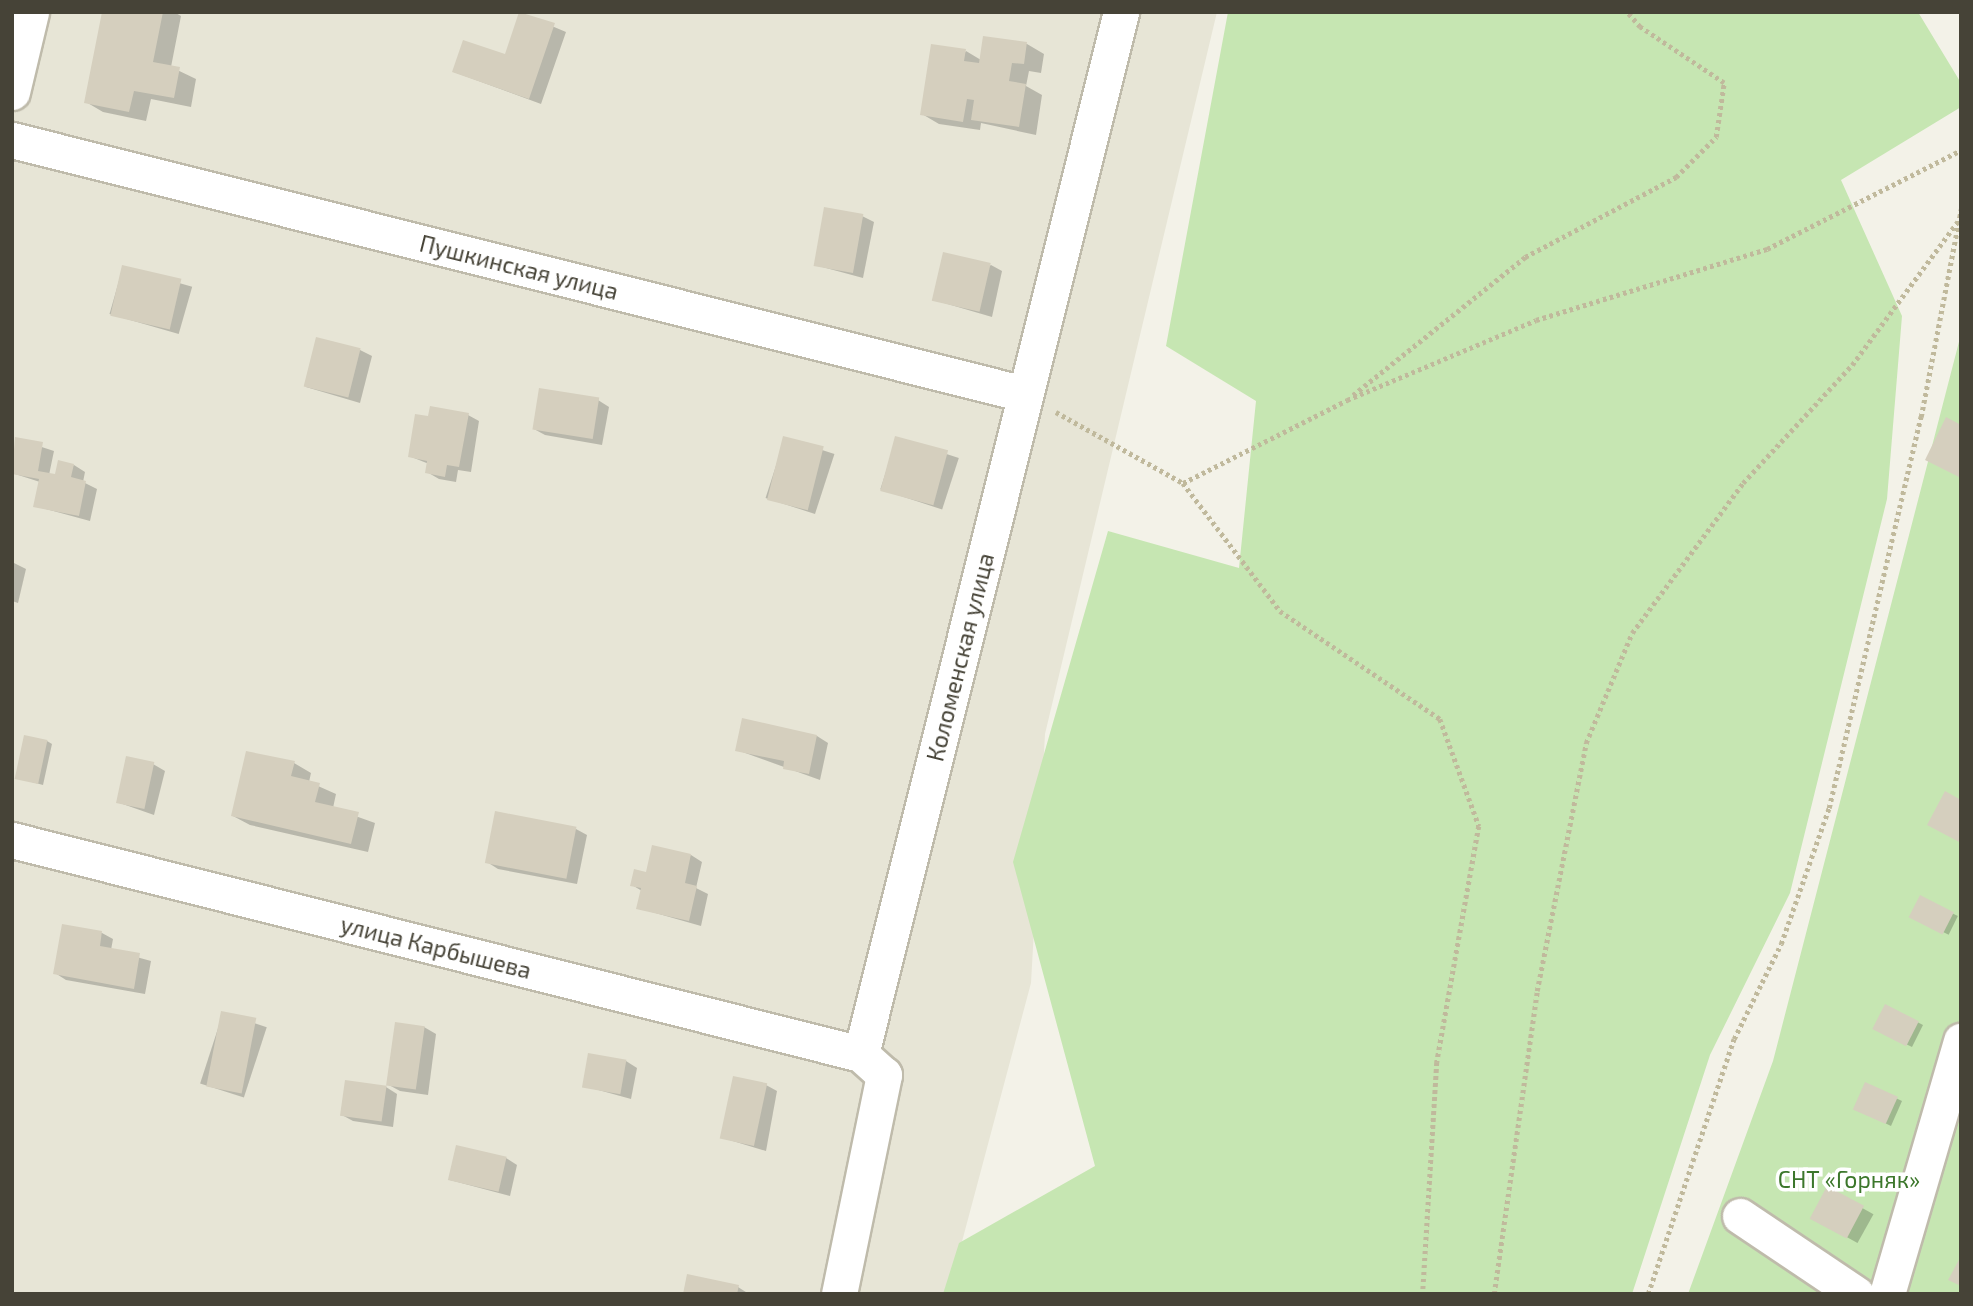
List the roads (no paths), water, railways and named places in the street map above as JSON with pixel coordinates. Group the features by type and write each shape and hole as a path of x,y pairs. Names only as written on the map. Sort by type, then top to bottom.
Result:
{"street":[{"path":"12,92 31,12"},
{"name":"Коломенская улица","path":"860,1054 1121,12"},
{"name":"Пушкинская улица","path":"12,141 1025,394"},
{"name":"улица Карбышева","path":"12,840 860,1054"},
{"path":"1887,1294 1961,1041"},
{"path":"839,1294 884,1075 860,1054"},
{"path":"1740,1216 1856,1294"}],"park label":[{"name":"СНТ «Горняк»","path":"1849,1179"}]}
